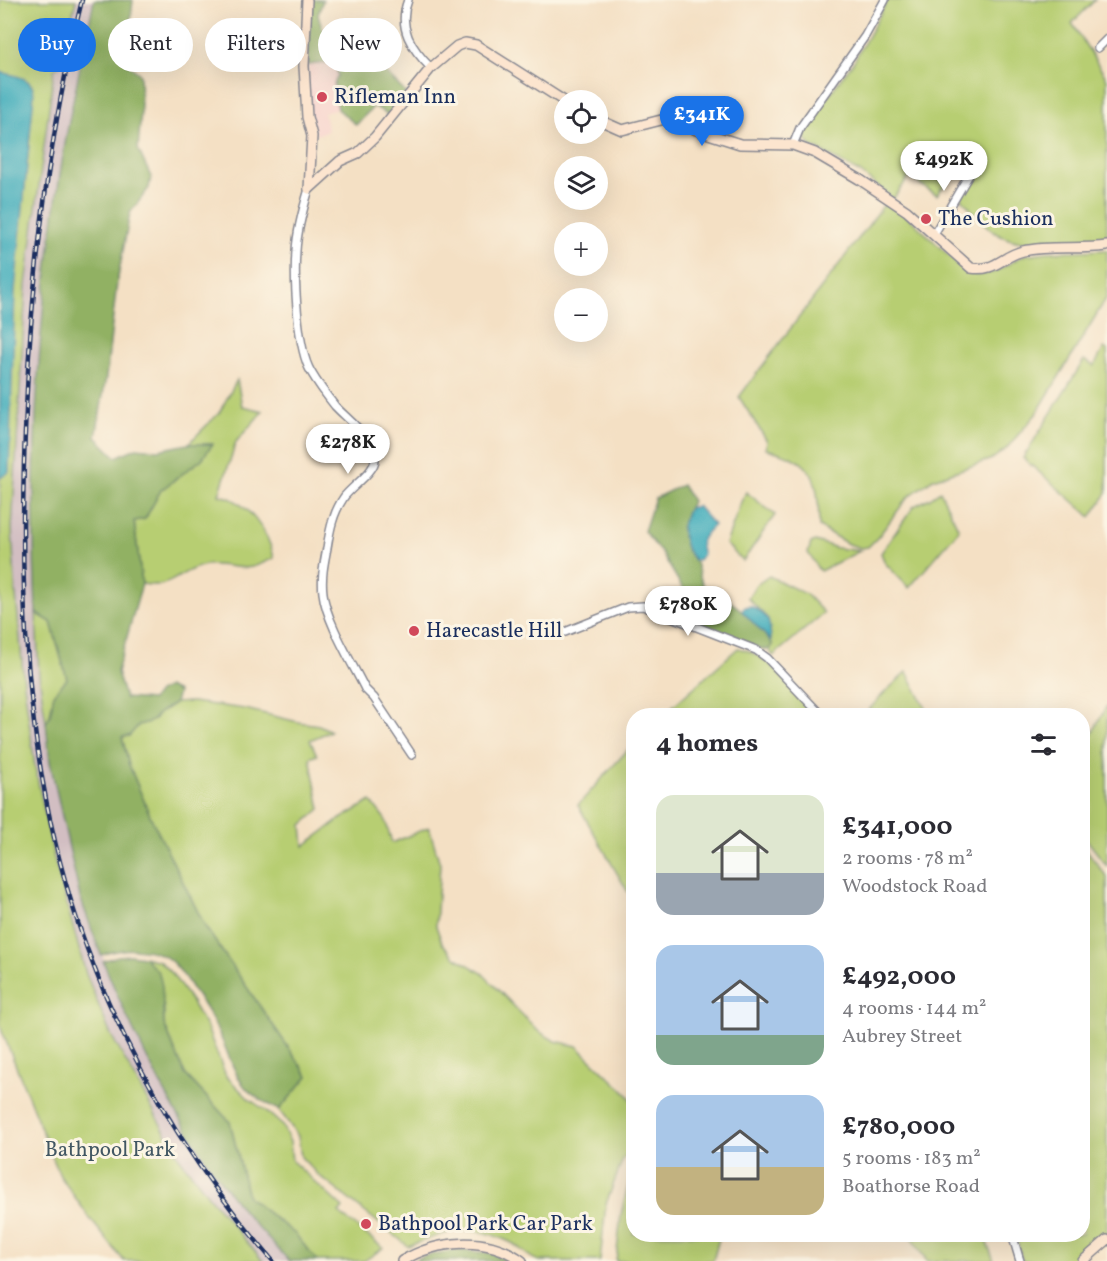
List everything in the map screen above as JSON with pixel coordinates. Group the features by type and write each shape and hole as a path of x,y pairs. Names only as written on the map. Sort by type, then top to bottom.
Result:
{"street":[{"path":"307,0 304,66 307,117 312,136 309,189 298,232 295,258 299,323 310,371 334,405 355,424 376,457 372,469 348,492 337,507 331,523 322,573 323,596 328,614 365,689 374,698 412,755"},
{"path":"408,0 404,18 408,39 416,54 431,68"},
{"path":"793,145 800,128 865,36 885,0"},
{"path":"1098,48 1107,39"},
{"path":"309,189 340,161 358,153 375,137 431,68 457,46 465,43 476,45 554,95"},
{"path":"608,124 622,130 665,119 678,121 696,130 740,144 793,145 815,153 907,211 971,268 980,270 991,268 1020,251 1107,246"},
{"path":"934,234 976,163"},
{"path":"538,634 565,632 628,607 643,606 756,651 767,658 814,708"},
{"path":"1083,1261 1107,1240"},
{"path":"1014,1242 1020,1261"},
{"path":"402,1261 438,1245 453,1243 484,1245 515,1256 522,1261"}],"shaded area":[{"path":"76,0 94,0 90,18 72,18"},
{"name":"Rifleman Inn","path":"318,64 318,72 337,72 338,75 334,84 338,109 324,113 328,131 316,135 309,111 308,65"},
{"path":"54,72 79,72 66,139 46,283 33,484 39,675 50,762 80,897 124,1012 158,1081 213,1170 239,1205 289,1261 263,1261 179,1157 110,1033 86,974 54,858 35,767 24,684 12,529 26,285"}],"green space":[{"name":"Bathpool Park","path":"0,0 76,0 72,18 18,18 18,72 54,72 26,285 12,529 24,684 35,767 54,858 86,974 110,1033 179,1157 263,1261 124,1261 60,1176 0,1026"},
{"path":"94,0 133,0 131,18 108,18 108,72 137,72 140,74 141,111 138,149 151,177 149,188 130,213 117,283 106,377 96,437 116,457 136,448 158,450 188,444 213,444 202,459 161,490 145,519 134,521 142,584 117,672 125,698 152,700 158,692 168,687 178,692 175,703 159,713 152,721 139,725 129,736 122,737 129,765 152,820 206,928 308,1076 279,1110 252,1094 241,1082 208,1013 171,961 155,952 137,949 101,955 80,897 50,762 46,723 50,715 54,693 67,679 51,622 36,613 34,494 38,375 49,256 69,121 79,72 96,72 96,18 90,18"},
{"path":"311,0 323,0 318,15 318,64 308,65"},
{"path":"888,0 1095,0 1072,23 1107,79 1107,241 1039,244 1013,240 995,233 961,198 981,163 954,148 937,178 946,183 937,195 909,177 893,199 861,173 810,145 804,137 806,126 854,61"},
{"path":"337,72 385,72 406,93 388,115 374,106 356,125 338,109 334,84"},
{"path":"886,202 905,214 958,264 977,275 995,272 1024,255 1107,250 1107,297 1037,413 1006,449 992,459 933,479 908,497 878,537 868,547 861,548 848,544 819,527 817,496 811,474 796,459 766,449 767,441 739,397"},
{"path":"1104,348 1107,350 1107,493 1091,517 1023,458 1084,360 1094,366"},
{"path":"237,380 242,406 263,411 236,442 219,495 238,503 255,519 267,538 274,558 247,568 206,565 196,567 169,582 153,585 142,584 134,521 145,519 161,490 202,459 212,444 188,444 219,413"},
{"path":"682,485 692,501 681,527 686,548 696,563 702,583 708,593 727,600 750,619 771,641 772,645 769,650 761,649 686,619 698,614 663,555 644,531 655,498"},
{"path":"940,491 959,530 909,588 885,563 881,553 914,506"},
{"path":"746,492 775,515 743,561 726,544"},
{"path":"815,541 837,548 860,551 820,571 808,553 811,543"},
{"path":"769,576 806,594 824,613 773,656 769,650 772,645 768,619 748,598 755,586"},
{"path":"36,613 51,622 67,679 54,693 50,715 46,723 39,675"},
{"path":"738,648 761,658 782,675 811,708 671,708"},
{"path":"907,672 926,708 870,708"},
{"path":"192,702 245,709 319,725 331,731 310,740 317,755 310,758 320,809 302,825 304,846 339,820 371,801 385,819 392,843 429,827 440,864 436,926 442,943 455,957 482,973 538,1031 555,1041 577,1046 626,1093 626,1155 606,1204 600,1261 539,1261 497,1236 472,1231 436,1236 408,1246 318,1175 301,1157 298,1136 279,1110 308,1076 206,928 152,820 129,765 122,737 129,736 139,724 152,721 159,713 175,703"},
{"path":"1107,705 1107,866 1090,844 1090,738"},
{"path":"626,752 626,889 578,805"},
{"path":"1090,855 1107,877 1107,1235 1075,1261 1022,1261 1018,1242 1090,1242"},
{"path":"130,955 144,957 159,973 164,1024 185,1074 230,1122 248,1197 295,1234 317,1261 289,1261 237,1203 179,1117 146,1056 103,961"},
{"path":"144,957 159,961 173,975 191,1001 207,1028 226,1076 249,1099 282,1125 290,1142 292,1161 343,1208 339,1213 383,1248 364,1261 317,1261 295,1234 248,1197 230,1122 185,1074 164,1024 164,1007"},
{"path":"626,1194 626,1242 718,1242 713,1261 616,1261 621,1214"},
{"path":"914,1242 987,1242 994,1261 927,1261"},
{"path":"457,1250 491,1253 508,1261 413,1261 423,1256"}],"water":[{"path":"0,72 26,80 33,88 34,94 15,290 9,472 0,478"},
{"path":"697,506 714,525 701,541 703,554 699,560 694,560 686,548 681,527 689,508"},
{"path":"751,606 767,619 771,641 742,611 744,607"}],"railway":[{"path":"82,0 51,152 38,254 29,357 24,473 24,603 35,733 60,861 78,923 114,1014 135,1059 185,1143 212,1184 273,1261"}],"place":[{"name":"Rifleman Inn","path":"322,97"},
{"name":"The Cushion","path":"926,219"},
{"name":"Harecastle Hill","path":"414,631"},
{"name":"Bathpool Park Car Park","path":"366,1224"}]}
